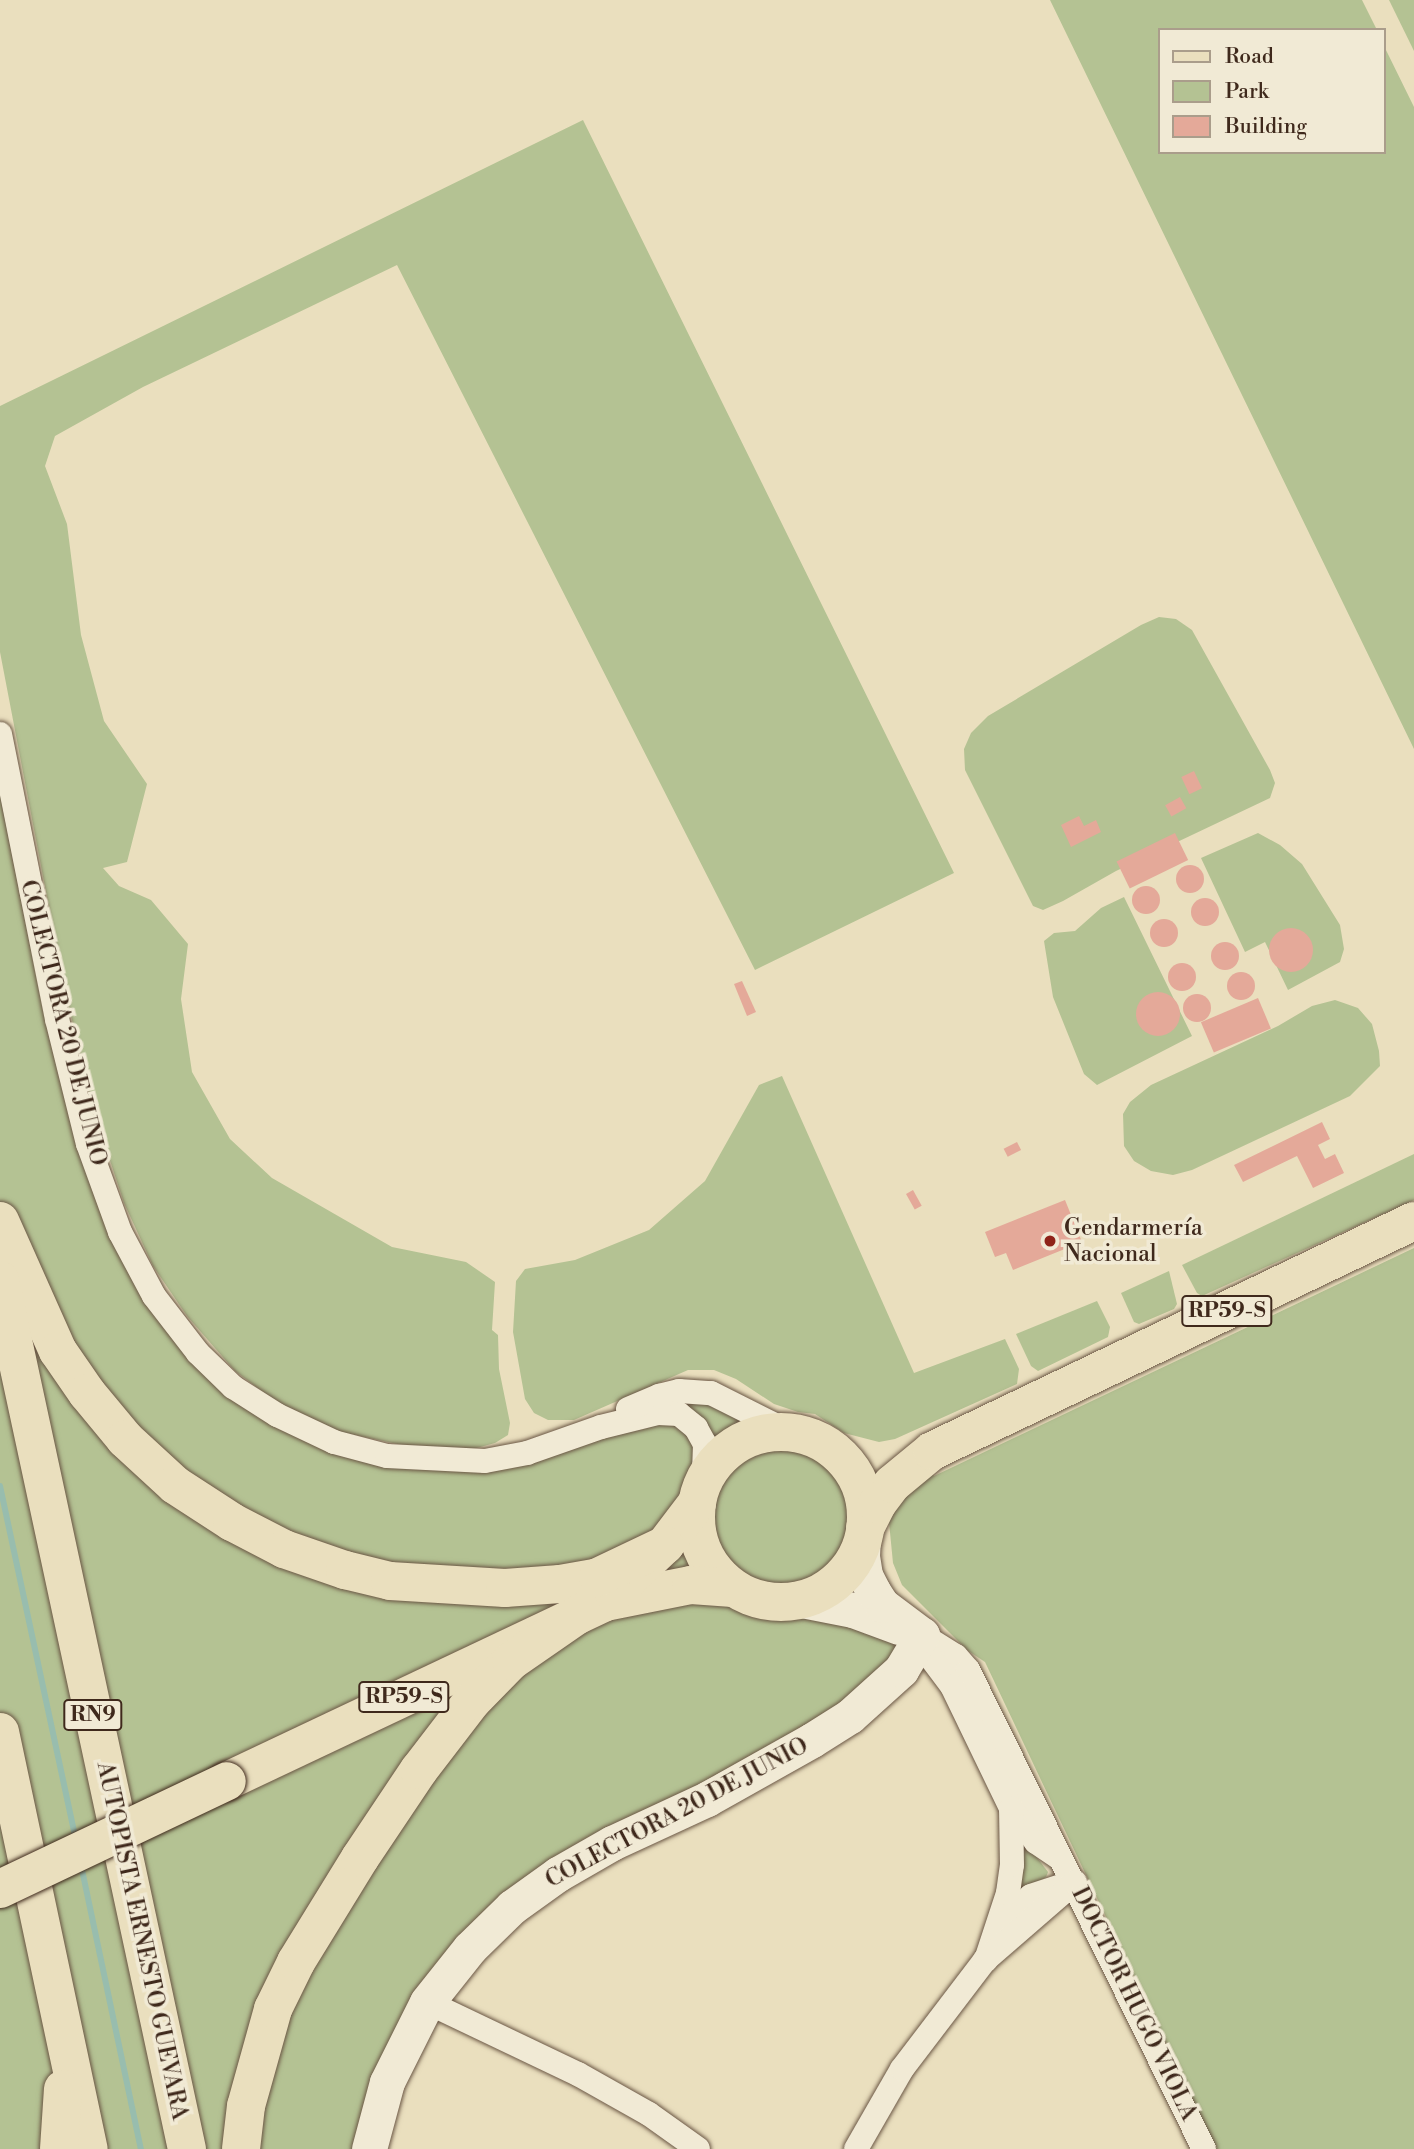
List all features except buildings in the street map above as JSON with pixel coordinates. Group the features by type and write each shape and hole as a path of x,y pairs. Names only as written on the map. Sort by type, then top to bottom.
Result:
{"main road":[{"path":"0,1221 58,1351 87,1393 125,1438 175,1485 232,1522 284,1549 345,1570 390,1581 505,1588 560,1584 598,1577 629,1565 665,1545"},
{"name":"RP59-S","path":"864,1533 877,1504 892,1484 932,1451 1414,1221"},
{"name":"AUTOPISTA ERNESTO GUEVARA","path":"0,1280 187,2149"},
{"path":"767,1432 787,1432 820,1441 846,1462 862,1493 864,1533 855,1560 841,1577 823,1591 802,1600 778,1602 755,1598 733,1588 715,1572 702,1551 696,1527 700,1491 729,1448 767,1432"},
{"name":"RP59-S","path":"846,1462 877,1462 932,1451"},
{"name":"RP59-S","path":"0,1889 592,1608 635,1576 665,1545 700,1491"},
{"name":"DOCTOR HUGO VIOLA","path":"864,1533 862,1556 865,1575 873,1591 882,1605 920,1638"},
{"name":"RP59-S","path":"592,1608 691,1585 733,1588"},
{"name":"DOCTOR HUGO VIOLA","path":"802,1600 873,1616 920,1638"},
{"path":"242,2149 246,2106 274,2009 296,1962 360,1858 418,1770 472,1701 511,1661 592,1608"},
{"name":"COLECTORA 20 DE JUNIO","path":"369,2149 387,2082 427,2002 470,1948 512,1906 558,1874 612,1843 707,1799 850,1716 901,1670 920,1638"},
{"path":"0,1732 89,2149"},
{"path":"59,2149 63,2123 64,2031"}],"street":[{"name":"COLECTORA 20 DE JUNIO","path":"0,734 54,1005 88,1144 120,1232 148,1285 198,1353 233,1387 277,1415 334,1442 387,1456 485,1461 527,1453 601,1427 658,1413 679,1414 696,1428 705,1444 700,1491"},
{"name":"COLECTORA 20 DE JUNIO","path":"601,1427 630,1408 679,1391 711,1393 787,1432"},
{"name":"DOCTOR HUGO VIOLA","path":"920,1638 952,1686 1011,1808 1037,1842 1069,1871"},
{"name":"DOCTOR HUGO VIOLA","path":"920,1638 956,1656 968,1670 1204,2149"},
{"path":"985,1960 999,1925 1012,1865 1011,1808"},
{"path":"999,1925 1031,1896 1069,1871"},
{"path":"856,2149 902,2069 985,1960 1069,1871"},
{"path":"427,2002 578,2074 649,2114 698,2149"}],"green space":[{"path":"1050,0 1362,0 1376,28 1158,28 1158,154 1386,154 1386,50 1414,107 1414,749"},
{"path":"1389,0 1414,0 1414,51"},
{"path":"583,120 954,873 755,970 397,265 143,387 55,436 45,466 67,524 81,635 104,721 147,784 127,862 103,868 119,886 151,900 188,944 181,999 192,1072 230,1139 272,1178 392,1247 466,1262 495,1282 492,1330 498,1335 499,1369 510,1423 508,1435 495,1443 473,1449 407,1446 331,1430 280,1405 235,1371 187,1316 153,1266 124,1203 93,1109 64,986 0,652 0,406"},
{"path":"1159,617 1176,619 1192,630 1270,770 1275,783 1270,798 1116,871 1063,901 1043,910 1033,906 965,770 964,749 971,733 988,716"},
{"path":"0,734 57,1019 154,1296 277,1415 432,1460 633,1422 696,1428 696,1527 702,1551 715,1571 733,1588 755,1598 778,1602 802,1600 919,1642 757,1771 470,1948 369,2149 0,2149"},
{"path":"1258,833 1280,845 1302,864 1340,925 1344,949 1340,962 1288,990 1265,942 1245,952 1201,858"},
{"path":"1124,897 1192,1036 1097,1085 1084,1074 1053,997 1044,941 1054,933 1075,931 1101,908"},
{"path":"1335,1000 1358,1008 1372,1024 1379,1051 1380,1066 1350,1096 1192,1170 1173,1175 1151,1171 1134,1161 1124,1146 1123,1114 1130,1102 1151,1085 1278,1026 1312,1006"},
{"path":"782,1076 914,1373 1005,1339 1019,1369 1017,1384 895,1439 879,1442 844,1433 815,1414 774,1404 736,1379 714,1370 688,1370 574,1420 548,1420 534,1413 525,1399 513,1332 516,1281 525,1269 575,1260 649,1230 705,1181 759,1085"},
{"path":"1414,1154 1414,1200 1202,1296 1197,1293 1182,1265"},
{"path":"1414,1248 1414,2149 1216,2149 985,1662 967,1650 902,1585 893,1563 889,1522 904,1490 931,1470 934,1476"},
{"path":"1169,1271 1177,1304 1174,1309 1139,1324 1134,1322 1121,1293"},
{"path":"1097,1301 1110,1327 1108,1337 1038,1371 1031,1366 1016,1334"},
{"path":"692,1398 737,1416 745,1426 729,1434 717,1448 707,1423 676,1399"},
{"path":"780,1447 806,1453 829,1467 843,1490 849,1516 843,1542 829,1565 806,1579 780,1585 754,1579 731,1565 717,1542 711,1516 717,1490 731,1467 754,1453"},
{"path":"1026,1843 1048,1872 1046,1877 1022,1892 1017,1890 1022,1845"}],"waterway":[{"path":"0,1486 76,1840"},
{"path":"81,1865 141,2149"}],"place":[{"name":"Gendarmería Nacional","path":"1050,1241"}]}
